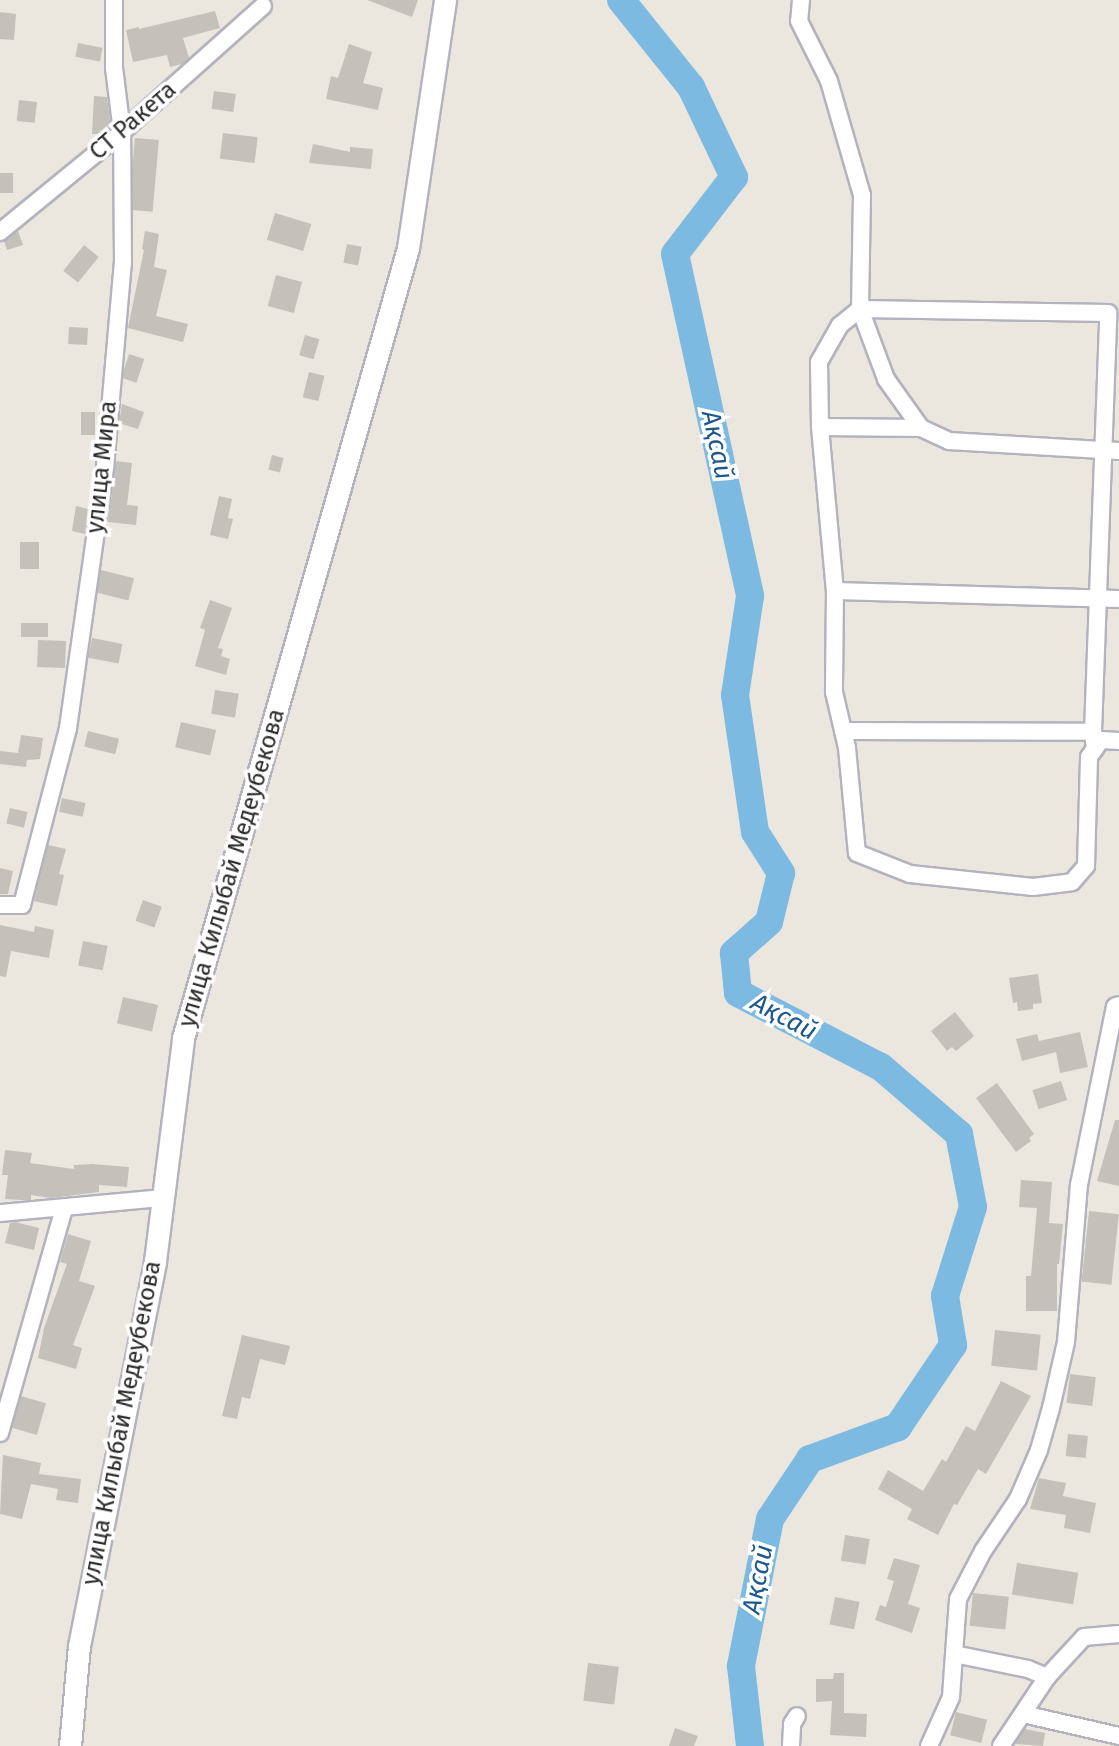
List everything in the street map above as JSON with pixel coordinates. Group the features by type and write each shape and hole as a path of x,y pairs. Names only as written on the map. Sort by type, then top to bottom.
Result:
{"main road":[{"name":"улица Килыбай Медеубекова","path":"70,1746 79,1646 155,1261 183,1038 408,248 445,0"}],"street":[{"name":"улица Мира","path":"0,905 22,905 68,728 105,467 123,263 122,132 114,68 114,0"},
{"path":"801,0 799,21 829,81 862,195 860,309 886,379 921,428"},
{"name":"СТ Ракета","path":"0,232 122,132 263,6"},
{"path":"860,309 1114,313 1112,451 1100,598 1094,741 1089,757 1086,866 1072,882 1033,887 975,883 910,874 857,853 843,731 834,692 835,591 820,427 820,362 840,325 860,309"},
{"path":"820,427 921,428 949,441 1112,451"},
{"path":"835,591 1119,599"},
{"path":"843,731 1119,741"},
{"path":"929,1746 951,1697 958,1599 983,1551 1018,1499 1039,1450 1051,1408 1066,1342 1079,1185 1115,1007 1119,1005"},
{"path":"0,1213 163,1198"},
{"path":"0,1433 64,1208"},
{"path":"1001,1746 1047,1677 1084,1637 1119,1634"},
{"path":"954,1654 1028,1669 1047,1677"},
{"path":"1023,1714 1119,1736"},
{"path":"791,1746 792,1724 797,1716"}],"building":[{"path":"367,0 418,0 412,17"},
{"path":"215,11 220,28 183,38 189,58 182,64 170,67 167,55 133,62 126,30"},
{"path":"0,12 16,14 14,40 0,39"},
{"path":"78,43 103,48 100,62 75,57"},
{"path":"349,44 372,52 363,83 383,88 378,110 326,99 331,76 338,78"},
{"path":"214,91 236,94 233,112 211,109"},
{"path":"94,96 107,97 111,128 103,134 92,134"},
{"path":"19,100 37,102 35,123 17,121"},
{"path":"223,133 258,137 255,163 220,159"},
{"path":"135,138 159,140 153,212 129,210"},
{"path":"313,144 350,152 350,147 373,149 371,169 309,163"},
{"path":"0,173 13,173 13,193 0,193"},
{"path":"275,213 311,224 303,251 267,240"},
{"path":"18,231 23,245 7,250 4,241"},
{"path":"145,231 159,234 154,267 167,270 156,316 188,324 183,342 128,328 144,250"},
{"path":"347,244 362,247 358,266 343,263"},
{"path":"84,245 99,257 78,283 63,271"},
{"path":"276,275 302,282 294,313 268,306"},
{"path":"69,327 88,328 87,345 68,344"},
{"path":"305,335 319,339 314,359 299,355"},
{"path":"129,354 144,359 136,383 121,378"},
{"path":"309,372 325,376 318,401 303,397"},
{"path":"122,404 144,412 138,429 119,423"},
{"path":"81,412 95,412 95,435 81,435"},
{"path":"272,455 284,458 280,472 268,470"},
{"path":"116,461 132,463 127,505 138,506 136,525 108,522"},
{"path":"219,496 232,499 228,518 233,519 228,539 210,535"},
{"path":"76,506 88,509 85,534 72,531"},
{"path":"20,542 39,542 39,569 20,569"},
{"path":"101,570 134,578 128,601 95,592"},
{"path":"210,600 232,608 218,648 223,649 221,656 230,659 226,675 195,666 205,630 200,628"},
{"path":"21,623 48,623 48,637 21,637"},
{"path":"92,638 122,644 119,664 88,658"},
{"path":"38,640 66,641 65,668 37,667"},
{"path":"215,690 239,694 235,717 211,714"},
{"path":"181,722 216,730 210,755 175,747"},
{"path":"88,731 119,739 115,754 84,747"},
{"path":"21,735 43,738 40,759 27,760 26,767 0,764 0,751 18,753"},
{"path":"62,798 85,803 83,817 59,812"},
{"path":"10,808 28,812 24,828 6,824"},
{"path":"48,845 66,849 59,874 64,875 57,906 34,901"},
{"path":"0,868 13,871 8,894 0,894"},
{"path":"143,900 162,907 154,928 135,921"},
{"path":"0,925 34,932 35,926 54,930 49,958 11,951 6,977 0,976"},
{"path":"83,941 108,946 103,970 78,966"},
{"path":"1038,974 1042,1003 1033,1004 1033,1009 1018,1011 1017,1002 1013,1003 1009,978"},
{"path":"123,997 158,1005 152,1031 117,1023"},
{"path":"955,1012 974,1036 956,1051 952,1047 947,1051 931,1031"},
{"path":"1080,1032 1088,1067 1060,1073 1056,1052 1022,1061 1016,1039 1037,1034 1039,1041"},
{"path":"1061,1081 1067,1100 1039,1109 1032,1090"},
{"path":"997,1083 1034,1134 1029,1138 1031,1141 1016,1152 976,1098"},
{"path":"1115,1120 1119,1120 1119,1186 1097,1181"},
{"path":"5,1150 32,1153 30,1163 74,1169 74,1165 92,1164 129,1167 127,1187 99,1185 99,1192 51,1198 31,1195 31,1200 5,1199 8,1175 2,1175"},
{"path":"1021,1180 1052,1182 1049,1223 1063,1224 1057,1264 1057,1311 1026,1311 1026,1276 1031,1276 1037,1208 1019,1207"},
{"path":"1089,1211 1119,1214 1111,1285 1082,1282"},
{"path":"10,1223 39,1228 34,1250 5,1243"},
{"path":"68,1234 91,1241 79,1281 95,1286 73,1345 82,1348 76,1369 38,1358 44,1328 67,1264 60,1262"},
{"path":"995,1330 1041,1335 1037,1371 991,1366"},
{"path":"242,1335 290,1346 285,1365 260,1359 250,1399 242,1397 237,1419 222,1416"},
{"path":"1070,1374 1096,1377 1092,1406 1066,1403"},
{"path":"1001,1381 1031,1396 986,1474 978,1469 957,1505 954,1504 938,1535 907,1519 912,1509 878,1489 888,1470 923,1491 942,1459 946,1462 966,1426 975,1431"},
{"path":"21,1396 46,1403 37,1435 12,1428"},
{"path":"1068,1434 1088,1436 1086,1458 1066,1456"},
{"path":"3,1455 41,1463 39,1474 81,1479 78,1503 56,1500 58,1489 31,1484 22,1519 0,1514"},
{"path":"1039,1478 1066,1483 1063,1496 1096,1503 1090,1533 1064,1528 1066,1515 1030,1509"},
{"path":"845,1535 870,1539 866,1565 841,1561"},
{"path":"894,1558 920,1565 908,1604 920,1608 912,1633 875,1620 880,1605 886,1607 894,1581 887,1579"},
{"path":"1017,1563 1078,1573 1073,1604 1012,1595"},
{"path":"973,1593 1009,1597 1005,1630 970,1626"},
{"path":"835,1597 860,1602 854,1629 830,1624"},
{"path":"588,1663 619,1667 614,1704 583,1701"},
{"path":"834,1673 844,1673 844,1713 867,1714 866,1737 830,1735 832,1701 816,1702 816,1679 833,1679"},
{"path":"956,1712 987,1720 981,1743 950,1735"},
{"path":"675,1728 698,1736 694,1746 669,1746"},
{"path":"1025,1729 1045,1733 1043,1746 1015,1744"}],"waterway":[{"name":"Ақсай","path":"621,0 691,87 734,177 675,254 750,596 735,695 755,832 781,873 769,922 734,953 738,993 881,1067 959,1134 973,1207 945,1296 953,1345 898,1427 810,1459 770,1519 741,1666 750,1746"}]}
